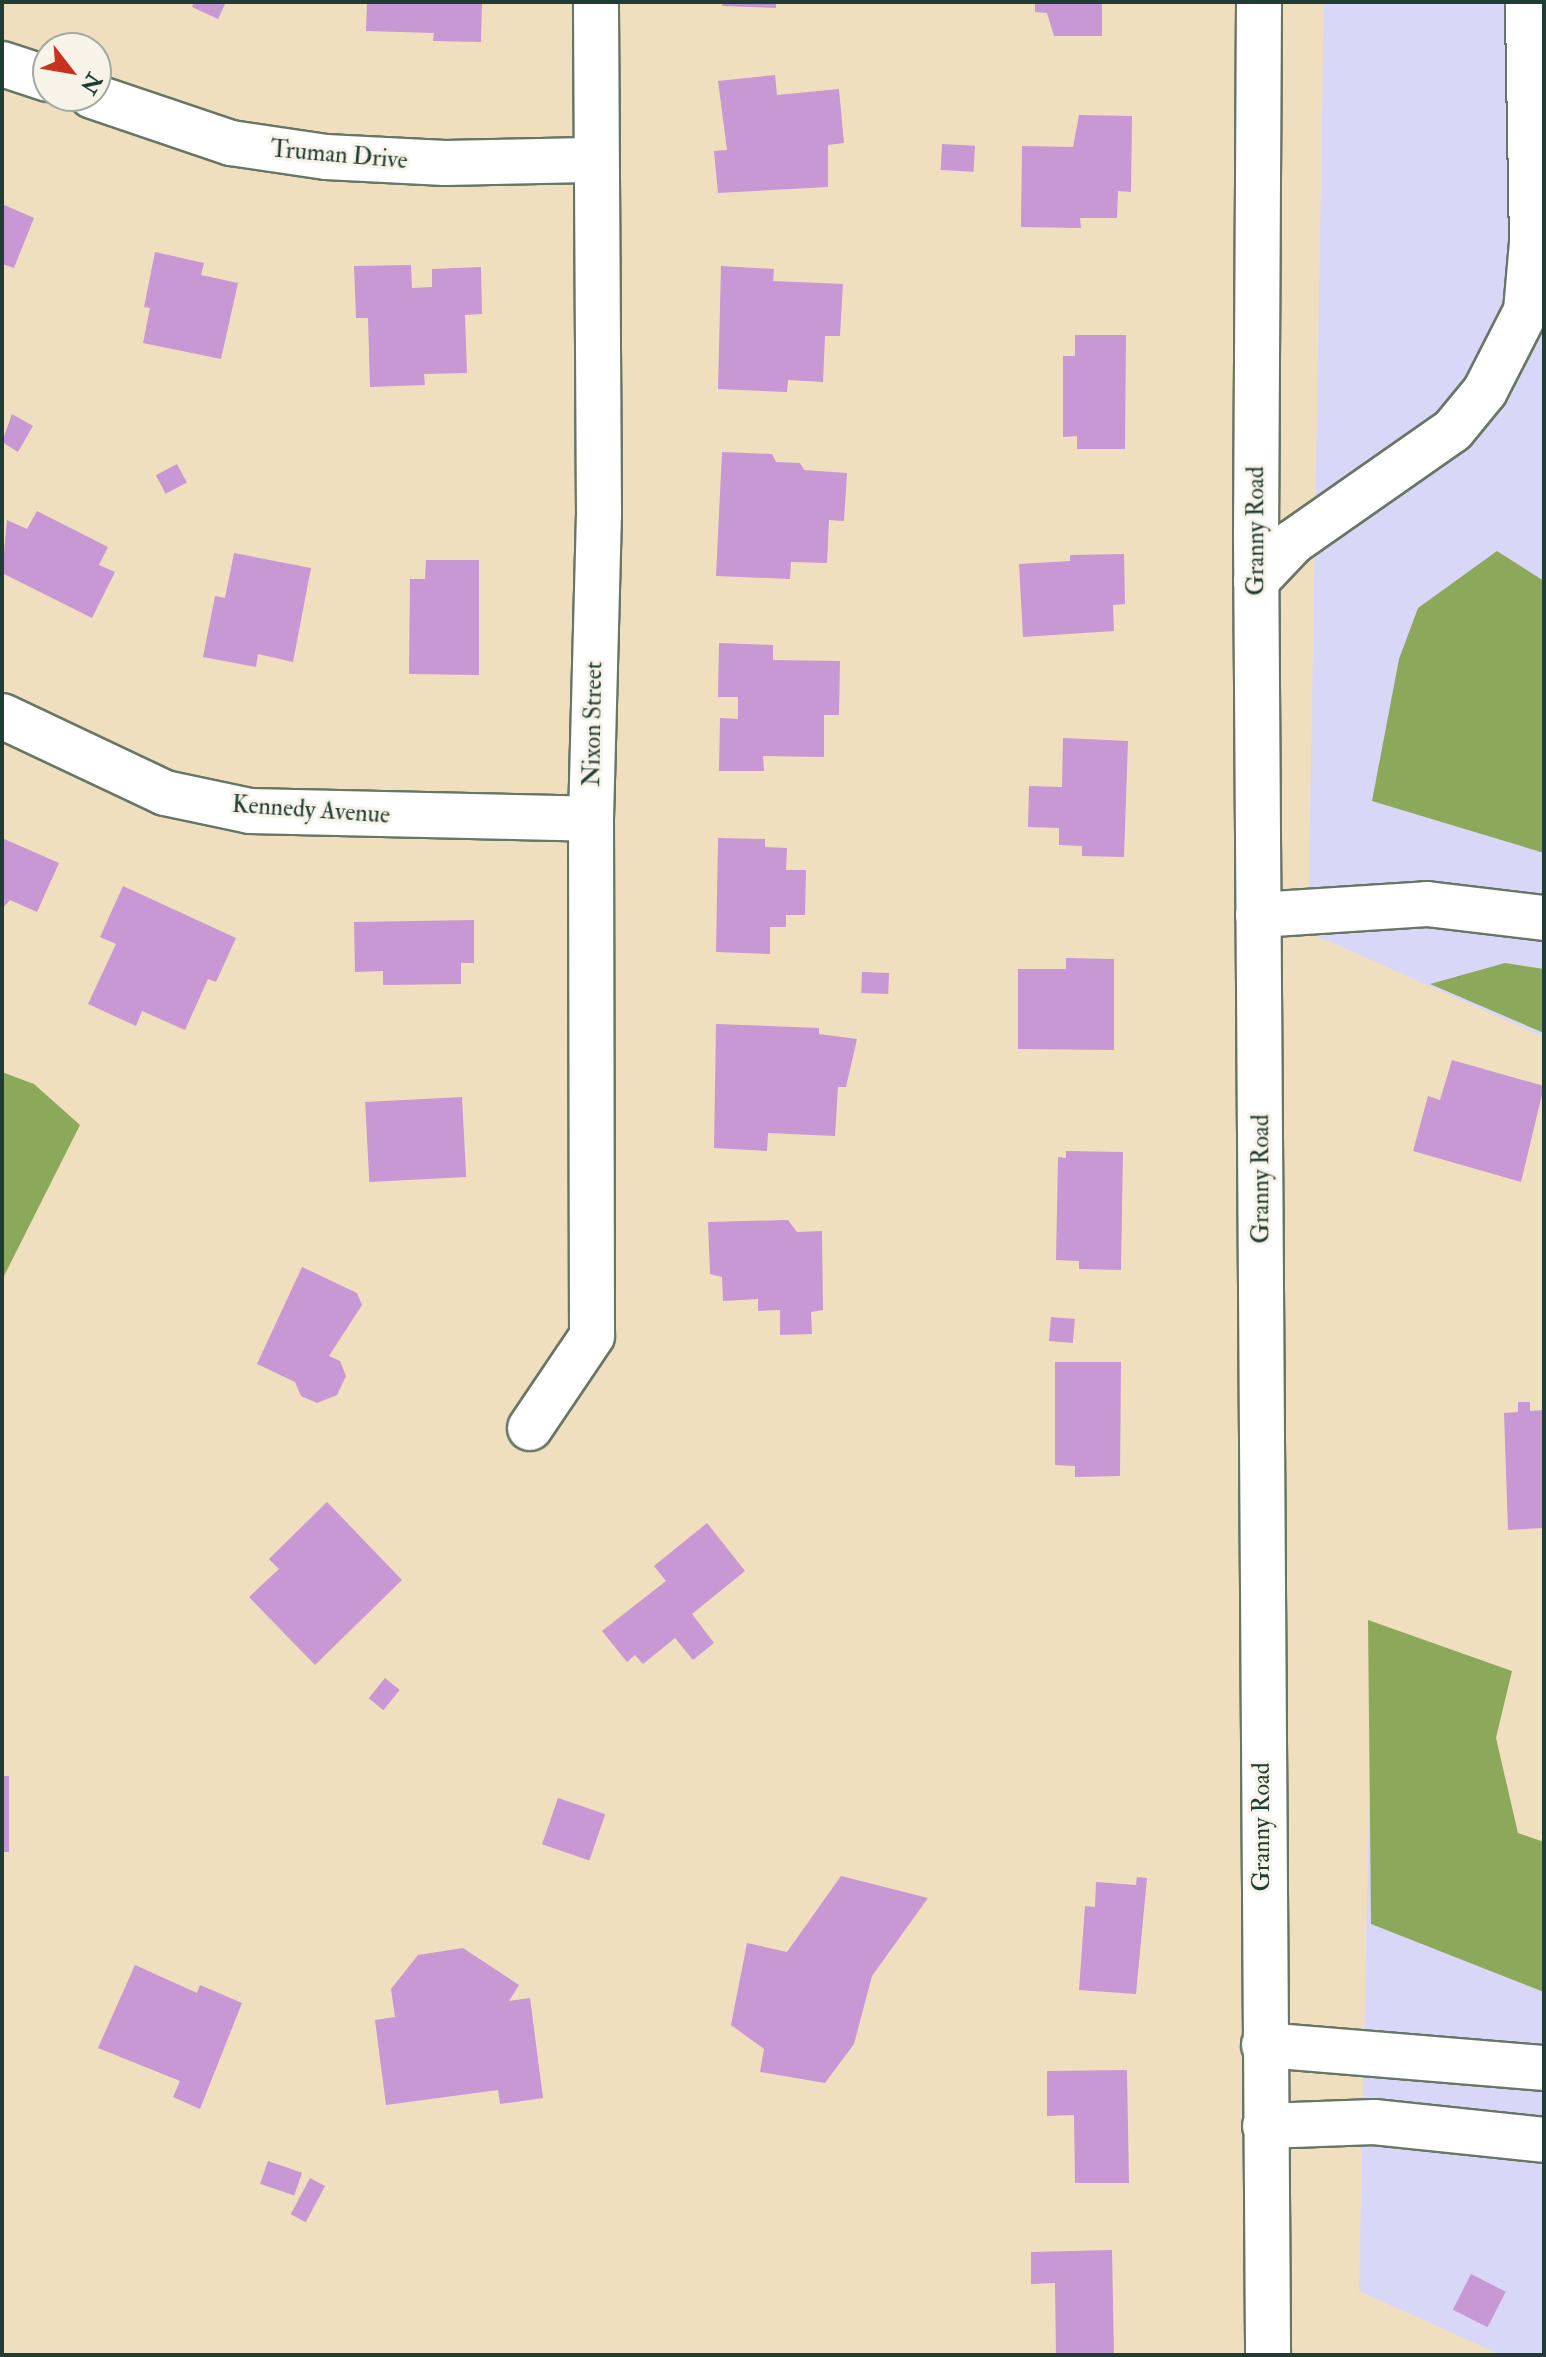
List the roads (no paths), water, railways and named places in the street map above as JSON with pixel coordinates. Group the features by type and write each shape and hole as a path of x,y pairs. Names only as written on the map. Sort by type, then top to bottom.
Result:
{"street":[{"name":"Nixon Street","path":"530,1428 592,1336 591,819 599,514 594,160 596,2"},
{"name":"Granny Road","path":"1259,2 1256,581 1268,2355"},
{"path":"1256,581 1303,535 1453,430 1485,391 1526,311 1532,243 1528,2"},
{"path":"2,64 32,74"},
{"name":"Truman Drive","path":"112,103 231,143 326,157 445,163 594,160"},
{"name":"Kennedy Avenue","path":"2,716 165,793 250,811 591,819"},
{"path":"1258,915 1427,904 1544,918"},
{"path":"1264,2045 1544,2068"},
{"path":"1265,2126 1374,2122 1544,2140"}]}
